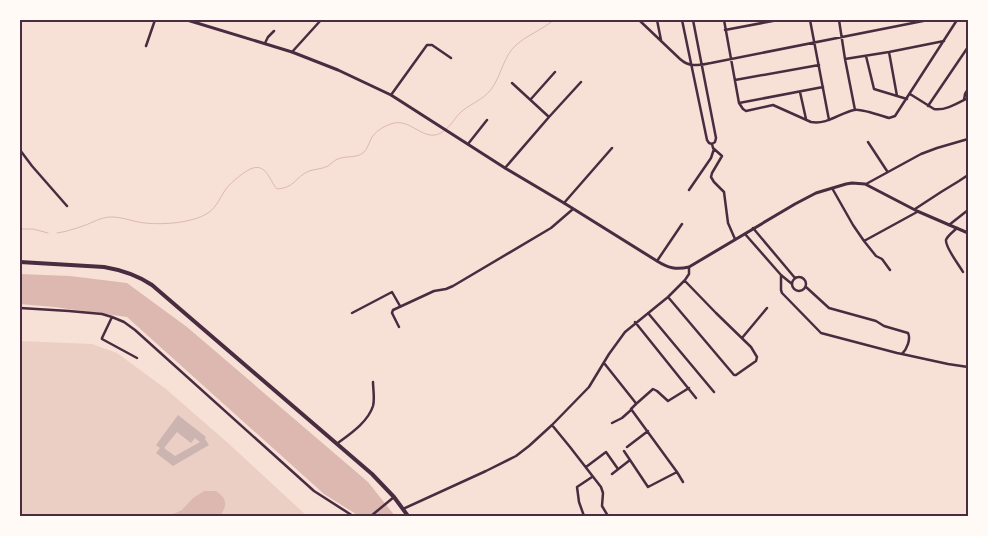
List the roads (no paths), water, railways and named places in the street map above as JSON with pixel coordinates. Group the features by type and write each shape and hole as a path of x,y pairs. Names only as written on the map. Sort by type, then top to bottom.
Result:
{"main road":[{"path":"20,262 104,267 123,270 142,278 172,301 380,482 408,516"}],"street":[{"path":"146,46 155,20"},
{"path":"187,20 292,52 338,70 391,95 505,168 669,268 680,269 689,267 816,193 852,183 865,184 916,211 968,233"},
{"path":"292,52 321,20"},
{"path":"639,20 684,62 692,66 928,20"},
{"path":"657,20 661,41"},
{"path":"682,20 707,140 722,156 712,173 712,177 714,182 724,192 728,223 735,239"},
{"path":"694,20 716,138 712,144"},
{"path":"724,20 739,103 743,109 746,111 776,106 818,123 854,110 891,118 895,116 956,21"},
{"path":"725,30 778,20"},
{"path":"810,20 829,120"},
{"path":"839,20 854,110"},
{"path":"265,43 274,30"},
{"path":"845,59 944,41"},
{"path":"391,95 428,45 432,45 451,58"},
{"path":"928,106 968,48"},
{"path":"889,52 897,96"},
{"path":"866,56 874,89 907,99"},
{"path":"735,80 819,64"},
{"path":"531,99 555,72"},
{"path":"505,168 581,82"},
{"path":"512,83 549,117"},
{"path":"739,103 823,87"},
{"path":"964,100 968,89"},
{"path":"800,92 806,119"},
{"path":"910,94 934,109 941,109 968,98"},
{"path":"468,144 487,120"},
{"path":"865,184 921,154 968,140"},
{"path":"868,142 887,172"},
{"path":"564,203 612,148"},
{"path":"689,190 711,158 714,149"},
{"path":"20,150 67,206"},
{"path":"864,241 916,211 968,175"},
{"path":"832,188 864,241 890,270"},
{"path":"399,327 392,312 400,306 434,291 453,286 551,228 573,209"},
{"path":"949,225 968,210"},
{"path":"657,261 682,224"},
{"path":"753,228 795,278"},
{"path":"956,228 946,241 963,272"},
{"path":"745,233 781,275 792,284 796,291 800,292 806,287"},
{"path":"403,509 511,459 529,446 589,387 629,327 668,297 685,280 689,274 689,267"},
{"path":"781,275 782,293 821,333 902,354 968,367"},
{"path":"795,278 798,277 805,280 806,287 829,308 876,321 884,326 908,333 906,349 902,354"},
{"path":"792,284 795,278"},
{"path":"668,297 735,376 754,363 757,359 755,352 685,280"},
{"path":"352,313 392,292 400,306"},
{"path":"20,308 102,314 124,322 314,491 353,516"},
{"path":"742,338 767,308"},
{"path":"648,313 714,392"},
{"path":"112,317 102,339 137,358"},
{"path":"635,322 696,398"},
{"path":"604,364 636,404"},
{"path":"336,444 354,431 369,414 373,405 373,382"},
{"path":"612,423 622,418 653,389 668,401 689,388"},
{"path":"631,410 683,482"},
{"path":"552,425 602,490 602,506 608,516"},
{"path":"627,447 648,431"},
{"path":"624,451 649,487 676,472"},
{"path":"586,467 606,452 618,469"},
{"path":"612,474 630,460"},
{"path":"584,516 579,502 577,487 592,477"},
{"path":"371,516 394,497"}],"waterway":[{"path":"57,233 107,217 152,224 194,219 211,211 228,186 250,169 258,167 265,171 277,189 288,187 309,171 326,167 335,160 344,157 360,155 366,150 376,132 394,123 407,125 425,134 437,135 444,131 462,111 491,90 506,59 516,45 554,20"},
{"path":"20,229 33,229 48,233"}]}
